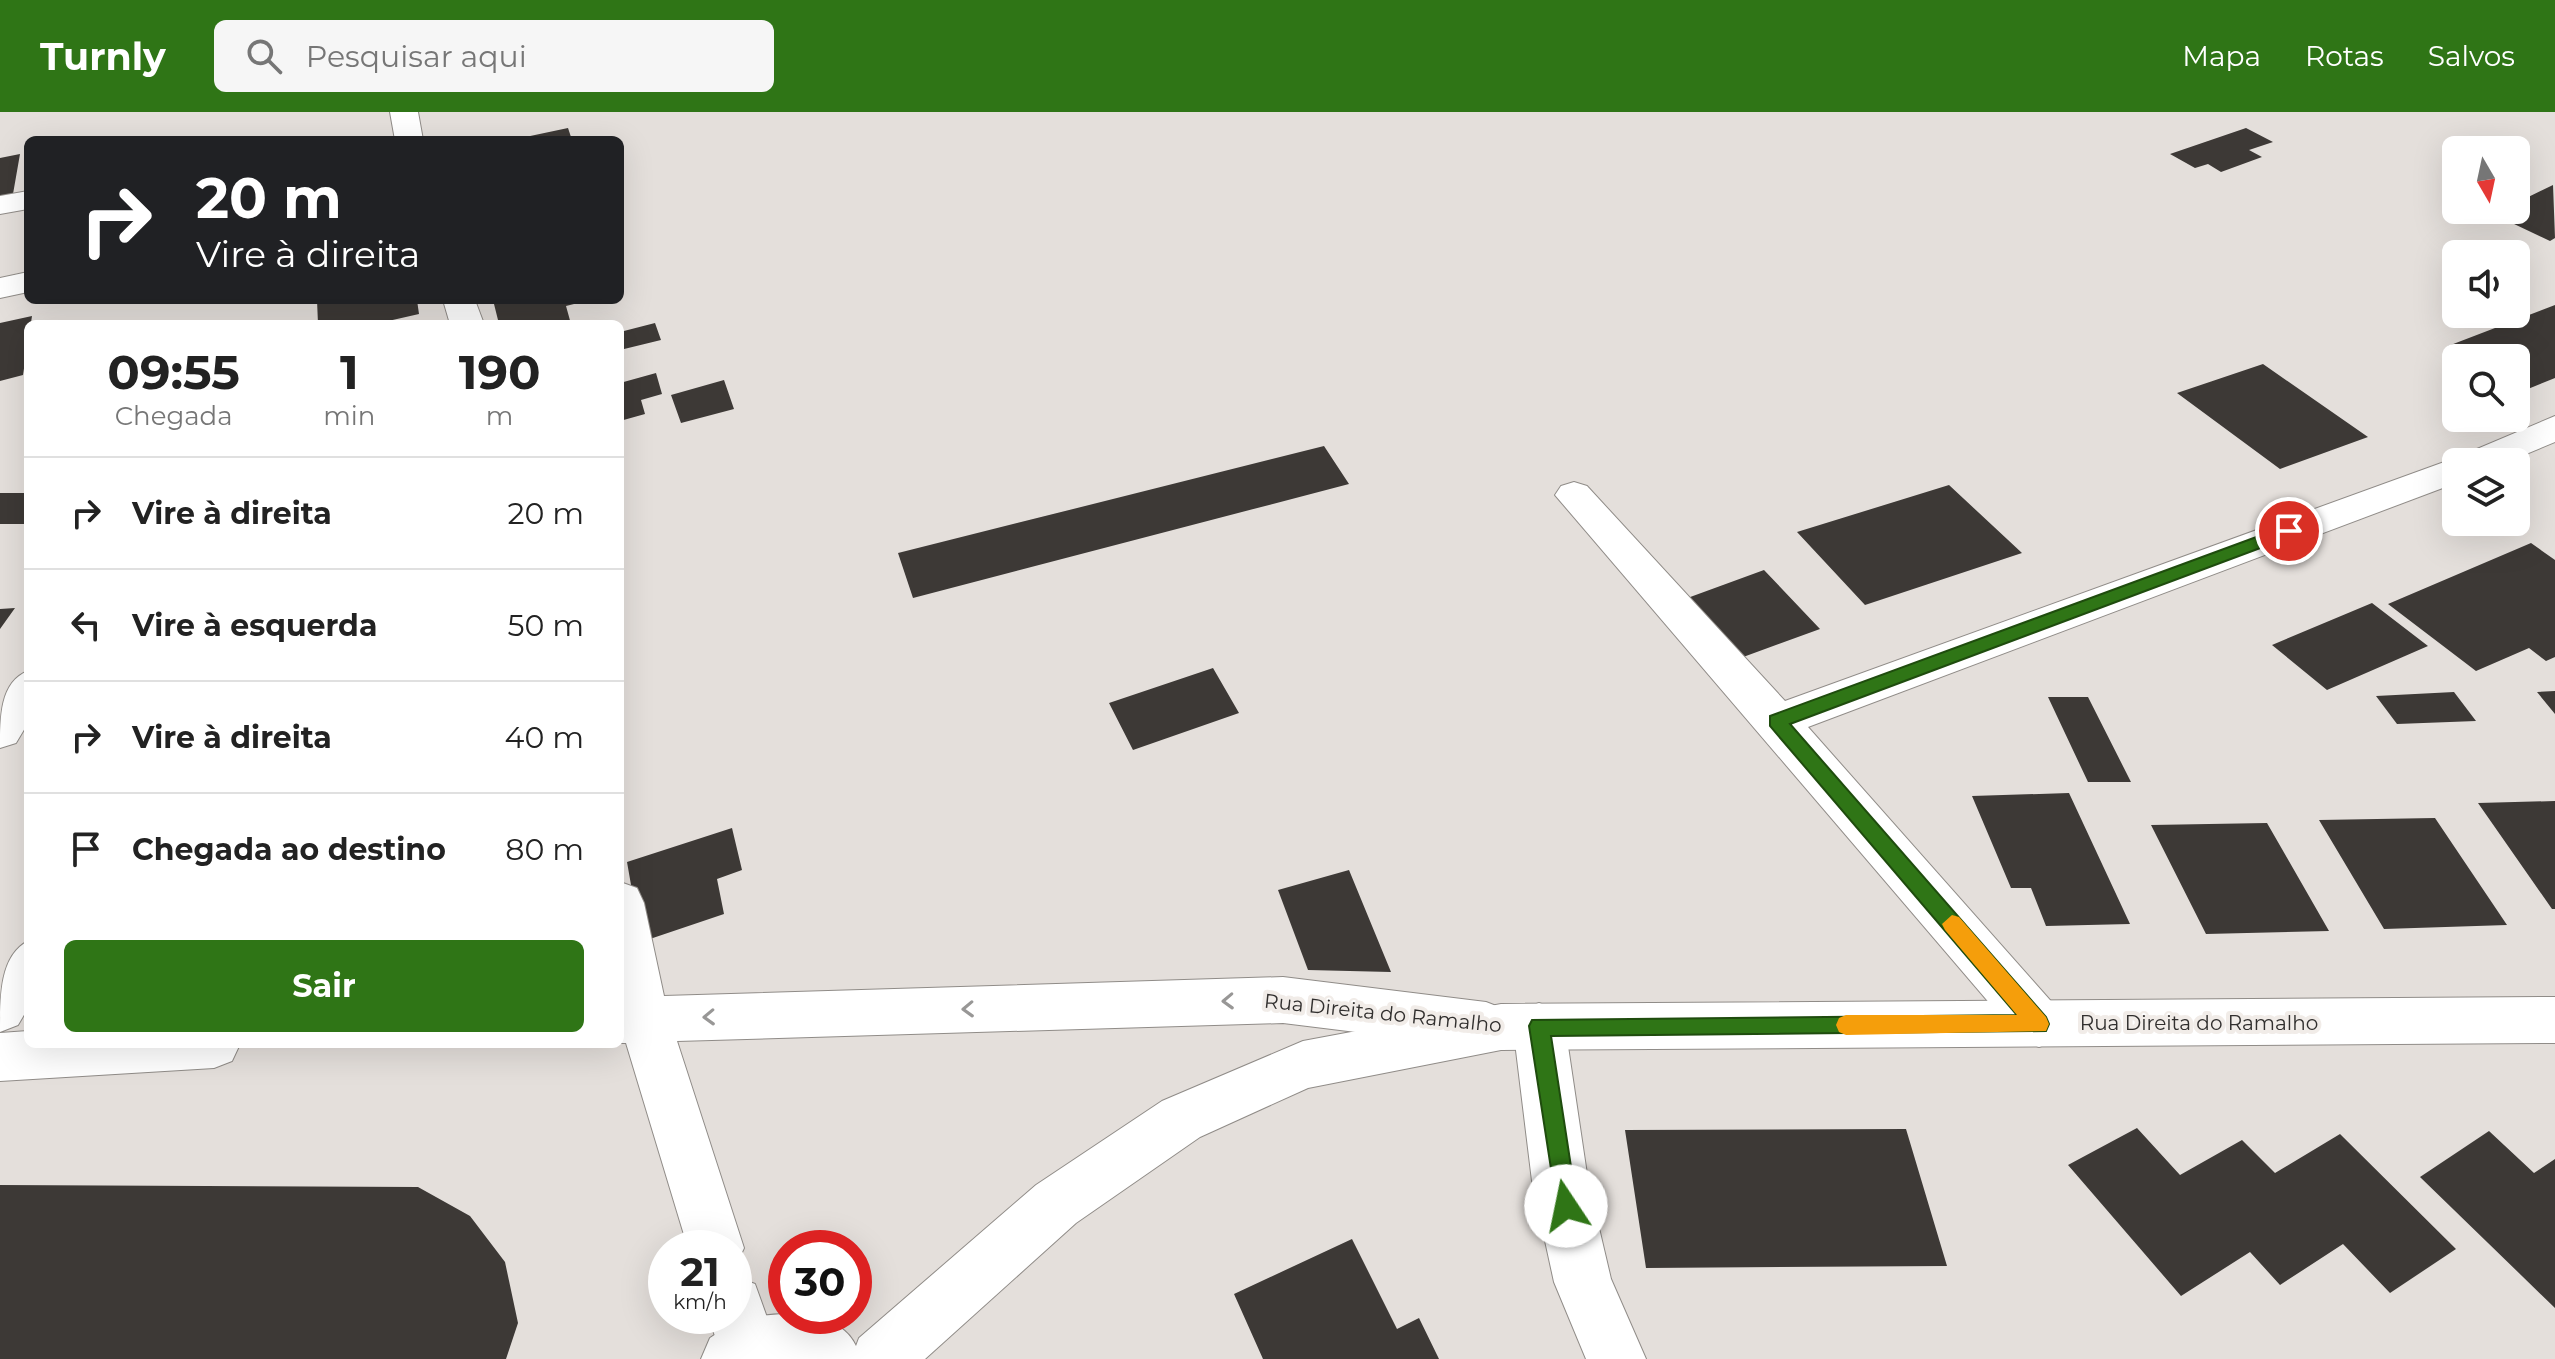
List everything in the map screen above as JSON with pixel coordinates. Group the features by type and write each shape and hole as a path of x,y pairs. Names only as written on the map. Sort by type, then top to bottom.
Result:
{"street":[{"path":"404,112 408,136"},
{"path":"0,205 24,201"},
{"path":"0,288 24,283"},
{"path":"2507,448 2555,428"},
{"path":"1777,721 2442,474"},
{"path":"1574,495 1777,721 2039,1024"},
{"path":"0,672 24,672"},
{"path":"0,731 24,693"},
{"path":"624,942 632,1019 709,1230"},
{"path":"0,1009 24,970"},
{"name":"Rua Direita do Ramalho","path":"632,1019 1283,1000 1520,1026 2555,1020"},
{"path":"880,1359 1056,1204 1181,1119 1303,1065 1520,1026 1580,1268 1616,1359"},
{"path":"0,1057 148,1048"},
{"path":"737,1337 811,1344 831,1359"}],"building":[{"path":"568,128 571,136 530,136"},
{"path":"2246,128 2273,142 2249,150 2262,157 2221,172 2208,164 2195,168 2170,154"},
{"path":"20,154 13,194 0,196 0,158"},
{"path":"2553,185 2555,238 2550,241 2514,224 2530,224 2530,196"},
{"path":"317,304 418,304 419,314 393,320 318,320"},
{"path":"494,304 574,304 566,306 570,320 498,320"},
{"path":"2555,305 2555,378 2530,388 2530,344 2453,344 2495,328 2530,328 2530,315"},
{"path":"32,316 31,320 24,320 23,375 0,381 0,323"},
{"path":"655,323 661,340 624,349 624,331"},
{"path":"2263,364 2368,437 2280,469 2177,393"},
{"path":"656,373 662,394 641,400 645,414 624,420 624,382"},
{"path":"724,380 734,409 681,423 671,395"},
{"path":"1324,446 1349,484 913,598 898,553"},
{"path":"1949,485 2022,553 1865,605 1797,532"},
{"path":"0,493 24,493 24,524 0,524"},
{"path":"2531,543 2555,560 2555,657 2546,661 2529,648 2476,671 2388,604"},
{"path":"1764,570 1820,629 1735,660 1682,600"},
{"path":"2372,603 2428,646 2327,690 2272,645"},
{"path":"15,608 0,629 0,609"},
{"path":"1213,668 1239,713 1133,750 1109,703"},
{"path":"2555,691 2555,714 2537,692"},
{"path":"2454,692 2476,721 2397,724 2376,696"},
{"path":"2048,697 2088,697 2131,782 2088,782"},
{"path":"2069,793 2130,924 2046,926 2031,888 2011,888 1972,796"},
{"path":"2555,801 2555,909 2552,909 2478,803"},
{"path":"2435,818 2507,925 2384,929 2319,820"},
{"path":"2267,823 2329,931 2206,934 2151,825"},
{"path":"732,828 742,870 717,879 724,914 641,942 627,862"},
{"path":"1349,870 1391,972 1308,970 1278,890"},
{"path":"2137,1128 2180,1175 2242,1140 2275,1173 2340,1134 2456,1249 2390,1293 2343,1244 2280,1285 2250,1252 2181,1296 2068,1165"},
{"path":"1906,1129 1947,1266 1646,1268 1625,1130"},
{"path":"2489,1131 2534,1173 2555,1159 2555,1308 2420,1177"},
{"path":"0,1185 418,1187 470,1216 505,1262 518,1323 506,1359 0,1359"},
{"path":"1352,1239 1397,1329 1419,1318 1439,1359 1263,1359 1234,1294"}],"slow traffic":[{"path":"1846,1025 2039,1024 1952,924"}],"route":[{"path":"1566,1206 1539,1026 2039,1024 1777,721 2289,531"}]}
